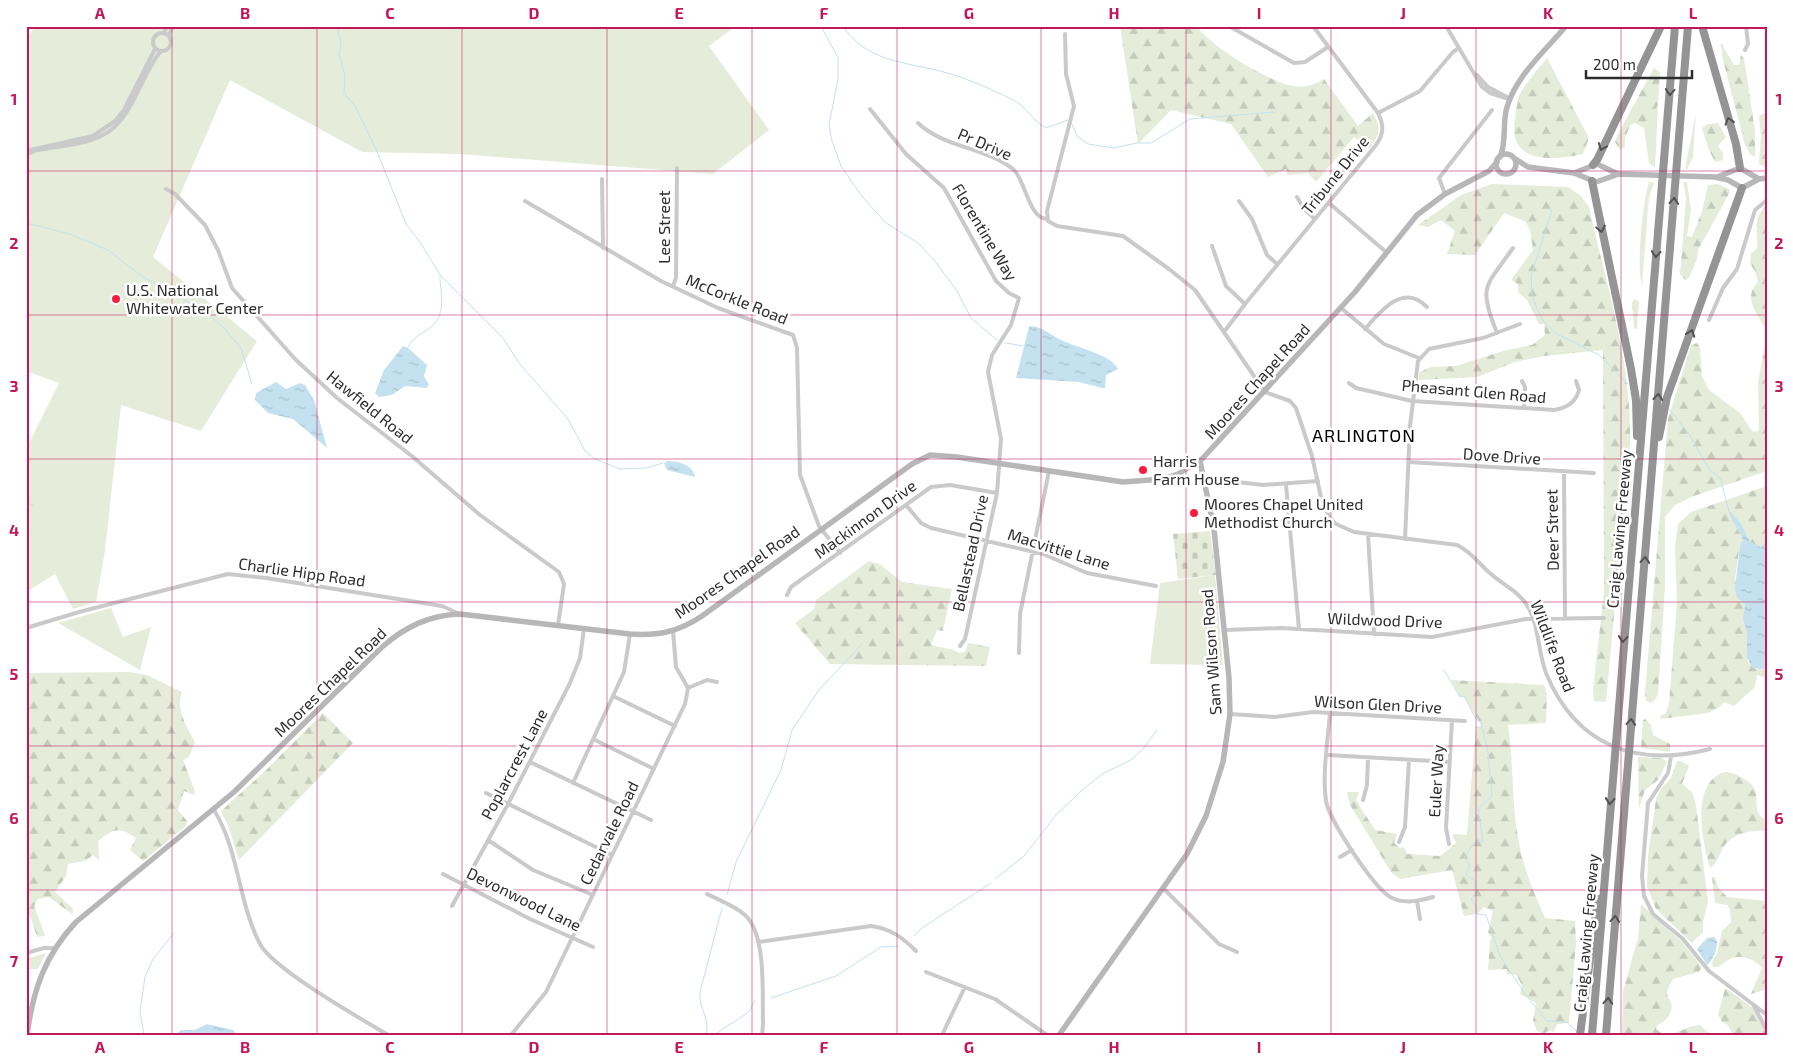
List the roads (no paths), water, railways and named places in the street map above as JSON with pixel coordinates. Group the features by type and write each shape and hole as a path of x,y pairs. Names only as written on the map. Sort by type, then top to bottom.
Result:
{"highway":[{"path":"1590,166 1597,160 1661,26"},
{"name":"Craig Lawing Freeway","path":"1592,1035 1607,833 1675,26"},
{"name":"Craig Lawing Freeway","path":"1606,1035 1688,26"},
{"path":"1702,26 1736,144 1740,168"},
{"path":"1590,180 1634,390 1637,423 1636,486"},
{"path":"1652,481 1667,397 1745,185"},
{"path":"1580,1035 1607,833"}],"main road":[{"path":"1502,173 1498,168 1498,159 1503,145 1504,120 1509,99 1522,78 1566,26"},
{"path":"1503,145 1513,157 1516,164 1514,170"},
{"path":"1498,159 1506,154 1528,167"},
{"name":"Moores Chapel Road","path":"27,1035 35,990 54,948 83,915 214,810 260,770 392,639 407,628 424,620 460,614 630,634 653,635 673,631 702,616 926,457 940,455 1122,482 1147,482 1173,476 1200,461 1265,392 1341,308 1417,215 1445,194 1488,171 1498,159"},
{"path":"1574,172 1590,166 1600,165 1618,174 1715,177 1745,185 1759,178"},
{"path":"1590,166 1590,180"},
{"path":"1488,171 1508,174 1514,170 1528,167 1574,172 1590,180 1600,182 1618,174"},
{"path":"1715,177 1740,168 1748,174 1759,178 1767,178"},
{"path":"1745,185 1748,174"},
{"name":"Sam Wilson Road","path":"1059,1035 1187,854 1206,816 1223,762 1230,714 1225,630 1214,530 1200,461"}],"street":[{"path":"164,33 168,26"},
{"path":"169,36 164,33 158,34 153,38 152,43 155,49 160,52 166,51 170,46 169,36 173,26"},
{"path":"1230,26 1294,62 1305,62 1328,47"},
{"path":"1313,26 1378,114 1420,91 1459,48"},
{"path":"1446,26 1470,68 1485,89 1497,96 1509,99"},
{"path":"1745,50 1748,44 1746,26"},
{"path":"1065,34 1066,74 1074,106 1047,211 1047,219 1057,226 1122,236 1186,282 1195,290 1265,392"},
{"path":"26,151 94,136 116,121 124,110 155,49"},
{"path":"26,155 34,151 92,140 107,134 125,116 160,52"},
{"name":"Florentine Way","path":"870,109 906,154 944,188 996,281 1009,293 1020,298"},
{"path":"1445,194 1440,178 1492,110"},
{"name":"Tribune Drive","path":"1224,332 1244,304 1379,141 1383,126 1378,114"},
{"name":"Pr Drive","path":"918,123 943,139 981,153 1016,171 1034,208 1040,216 1047,219"},
{"name":"Lee Street","path":"673,286 676,278 678,168"},
{"path":"602,179 604,248"},
{"name":"Hawfield Road","path":"166,189 175,194 205,225 232,288 295,359 337,398 412,457 480,515 559,572 564,584 558,625"},
{"path":"1296,197 1304,209 1315,219"},
{"path":"1709,320 1723,288 1737,269 1755,210 1767,200"},
{"name":"McCorkle Road","path":"525,201 673,286 738,316 786,331 794,337 797,348 798,468 804,490 821,530 840,553"},
{"path":"1238,201 1252,220 1267,255 1277,264"},
{"path":"1329,203 1386,252"},
{"path":"1212,246 1226,286 1244,304"},
{"path":"1497,333 1486,304 1486,290 1513,248"},
{"name":"Bellastead Drive","path":"960,646 964,639 986,540 1000,464 1000,429 992,400 988,372 992,355 1011,325 1020,298"},
{"path":"1365,329 1386,306 1396,299 1414,299 1427,307"},
{"path":"1341,308 1388,346 1419,358"},
{"path":"1405,540 1412,401 1419,358 1434,348 1461,344 1520,324"},
{"path":"1522,381 1525,387 1524,408"},
{"name":"Pheasant Glen Road","path":"1349,383 1356,388 1412,401 1554,410 1565,408 1578,394 1579,386 1576,381"},
{"name":"Wildlife Road","path":"1265,392 1290,401 1296,408 1312,456 1324,507 1334,522 1346,530 1368,534 1405,540 1451,543 1468,551 1490,573 1522,598 1528,606 1543,663 1558,697 1577,722 1598,739 1612,746 1642,755 1671,757 1710,749"},
{"name":"Dove Drive","path":"1408,462 1594,473"},
{"path":"1019,653 1020,614 1049,472"},
{"name":"Deer Street","path":"1564,472 1565,618"},
{"path":"1204,478 1253,484 1318,482"},
{"path":"1286,484 1298,629"},
{"name":"Mackinnon Drive","path":"787,595 791,587 906,504 936,485 996,493"},
{"name":"Macvittie Lane","path":"906,504 917,520 927,527 1033,551 1083,572 1156,586"},
{"path":"1368,534 1374,634"},
{"name":"Charlie Hipp Road","path":"26,628 79,612 228,574 266,578 442,606 460,614"},
{"name":"Wildwood Drive","path":"1225,630 1298,629 1439,637 1532,618 1604,618"},
{"name":"Poplarcrest Lane","path":"452,906 508,804 575,673 580,658 584,628"},
{"path":"673,631 676,667 688,688 707,680 717,682"},
{"path":"574,783 624,672 630,634"},
{"name":"Cedarvale Road","path":"511,1035 519,1022 543,998 675,726 687,698 688,688"},
{"path":"613,696 675,726"},
{"name":"Wilson Glen Drive","path":"1230,714 1275,717 1313,712 1465,721"},
{"path":"1330,713 1326,804 1371,880 1386,894 1399,900 1416,901 1433,897"},
{"name":"Euler Way","path":"1449,844 1446,828 1452,720"},
{"path":"595,740 654,769"},
{"path":"1328,755 1450,762"},
{"path":"1363,800 1367,785 1368,757"},
{"path":"1671,757 1668,773 1648,803 1642,876 1644,896 1653,914 1682,938 1709,971 1766,1014"},
{"path":"1398,842 1405,827 1410,760"},
{"path":"530,762 651,820"},
{"path":"486,793 612,855"},
{"path":"214,810 224,829 253,926 264,951 302,980 388,1035"},
{"path":"488,840 533,870 593,895"},
{"path":"1340,857 1352,850"},
{"name":"Devonwood Lane","path":"444,874 530,919 573,936 593,947"},
{"path":"1164,889 1219,944 1237,952"},
{"path":"707,894 744,914 751,923 758,942 762,1035"},
{"path":"1416,901 1420,919"},
{"path":"758,942 872,926 883,928 899,935 916,951"},
{"path":"26,953 44,948 54,948"},
{"path":"926,972 995,999 1047,1035"},
{"path":"942,1035 965,987"},
{"path":"1751,1003 1767,1031"}],"water":[{"path":"1031,326 1100,355 1108,359 1118,369 1106,375 1105,388 1079,382 1016,378 1029,327"},
{"path":"403,346 408,348 427,365 424,376 429,385 426,388 405,386 392,395 379,397 375,393 384,370"},
{"path":"276,382 286,389 300,383 305,385 314,400 327,448 293,419 268,413 255,400 256,393"},
{"path":"668,461 685,464 691,469 695,477 667,470 664,463"},
{"path":"1729,511 1740,522 1750,542 1761,547 1767,540 1766,669 1752,668 1747,657 1747,632 1743,619 1745,605 1737,597 1735,588 1740,544 1743,540"},
{"path":"1714,937 1717,941 1716,951 1712,960 1707,965 1697,949 1707,938"},
{"path":"207,1024 233,1030 238,1035 175,1035 181,1030 195,1030"}],"waterway":[{"path":"337,26 341,45 339,54 345,76 344,93 355,106 376,149 406,224 420,242 440,275 503,338 519,363 568,419 585,451 595,459 620,469 646,468 663,463"},
{"path":"821,26 838,58 838,79 829,125 832,141 841,166 861,195 886,223 918,243 934,260 957,291 971,318 997,340"},
{"path":"843,26 862,47 886,58 949,73 985,87 1016,102 1046,128 1068,120"},
{"path":"1071,122 1077,136 1088,144 1113,148 1137,143 1151,143 1190,119 1275,112"},
{"path":"1552,210 1531,276 1532,294 1537,309 1544,322 1557,334 1599,355 1628,384"},
{"path":"26,223 70,234 108,250 143,277 206,312 224,328 241,348 252,384"},
{"path":"408,347 416,337 432,326 440,315 442,302 440,276"},
{"path":"1006,343 1023,346"},
{"path":"1669,409 1689,434 1709,469 1720,478 1729,511"},
{"path":"26,503 33,505"},
{"path":"727,895 736,862 781,770 792,730 819,690 861,645"},
{"path":"1444,670 1460,697 1464,696 1476,719 1481,723 1488,752 1492,796 1478,809 1483,841 1475,842 1464,858 1469,866 1466,874 1475,881 1475,895 1471,899 1476,906 1477,914 1486,915 1500,956 1525,994 1547,1021 1567,1022 1577,1032"},
{"path":"995,879 1024,856 1056,815 1080,792 1102,774 1131,760 1143,749 1157,730"},
{"path":"914,936 922,928 991,883"},
{"path":"706,1035 707,1023 700,992 722,908"},
{"path":"144,1035 140,1011 145,977 153,959 174,933"},
{"path":"771,998 836,976 881,947 898,946"},
{"path":"714,1035 749,1012 755,1000"}],"place":[{"name":"U.S. National Whitewater Center","path":"116,299"},
{"name":"Harris Farm House","path":"1143,470"},
{"name":"Moores Chapel United Methodist Church","path":"1194,513"}],"district":[{"name":"ARLINGTON","path":"1364,436"}]}
